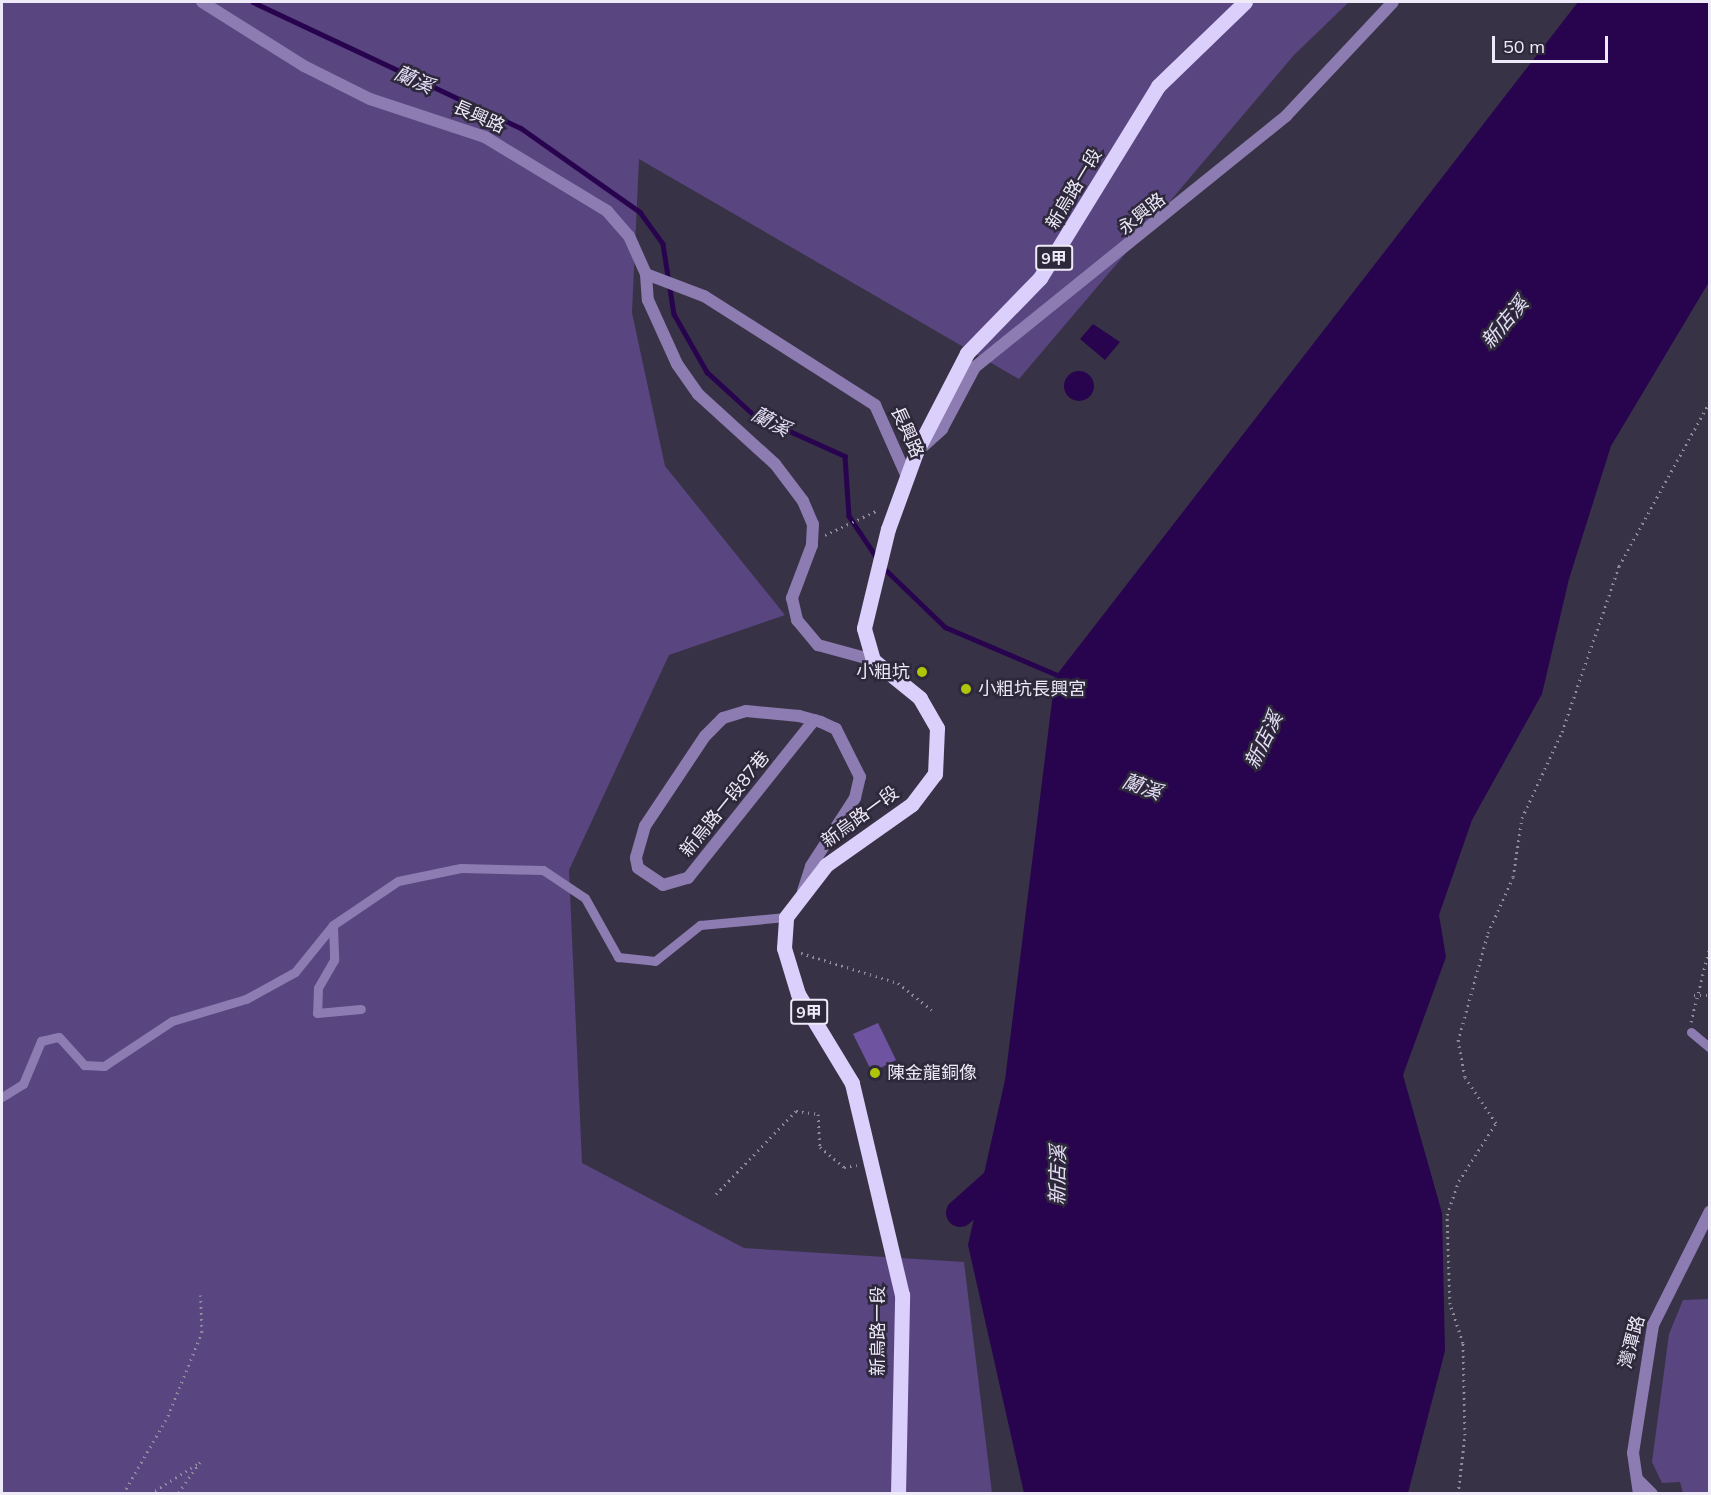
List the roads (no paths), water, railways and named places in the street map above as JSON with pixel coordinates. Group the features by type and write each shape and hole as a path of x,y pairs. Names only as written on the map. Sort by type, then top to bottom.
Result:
{"main road":[{"name":"新烏路一段","path":"898,1494 902,1295 874,1163 852,1083 798,994 784,948 786,917 803,892 826,866 912,804 934,774 937,728 920,698 873,660 864,613 888,528 916,452 967,353 1040,278 1158,86 1245,2"}],"street":[{"name":"長興路","path":"202,2 351,90 485,137 607,211 629,236 651,275 648,300 677,364 705,402 790,483 813,525 812,545 792,598 798,620 818,645 873,660"},
{"name":"永興路","path":"916,452 942,429 975,367 1286,116 1393,2"},
{"name":"長興路","path":"651,275 688,290 875,405 907,477"},
{"name":"新烏路一段87巷","path":"803,892 811,866 859,790 857,767 844,740 836,729 814,720 746,711 723,718 705,736 645,826 637,845 638,868 663,885 688,878 814,720"},
{"name":"灣潭路","path":"1639,1494 1633,1453 1640,1382 1653,1325 1710,1210"},
{"path":"1637,1479 1652,1494"}],"lane":[{"path":"2,1096 23,1084 41,1041 59,1037 84,1065 104,1066 172,1021 246,999 295,972 333,925 398,881 461,868 543,870 585,898 618,957 655,961 700,925 786,917"},
{"path":"333,925 334,960 318,988 317,1012 361,1010"},
{"path":"1691,1032 1710,1048"}],"water":[{"name":"新店溪","path":"1578,2 1709,2 1709,282 1611,446 1569,579 1542,694 1472,820 1439,915 1446,957 1403,1075 1442,1213 1445,1351 1408,1493 1024,1493 968,1245 1005,1080 1055,677"},
{"path":"1093,324 1120,342 1105,360 1080,339"},
{"path":"1079,371 1090,375 1094,386 1090,397 1079,401 1068,397 1064,386 1068,375"}],"waterway":[{"name":"蘭溪","path":"253,2 521,128 640,212 663,244 674,314 707,372 754,415 845,456 849,516 877,558"},
{"name":"蘭溪","path":"884,568 945,627 1060,676"},
{"path":"960,1213 1006,1172"}],"place":[{"name":"小粗坑","path":"922,672"},
{"name":"小粗坑長興宮","path":"966,689"},
{"name":"陳金龍銅像","path":"875,1073"}]}
